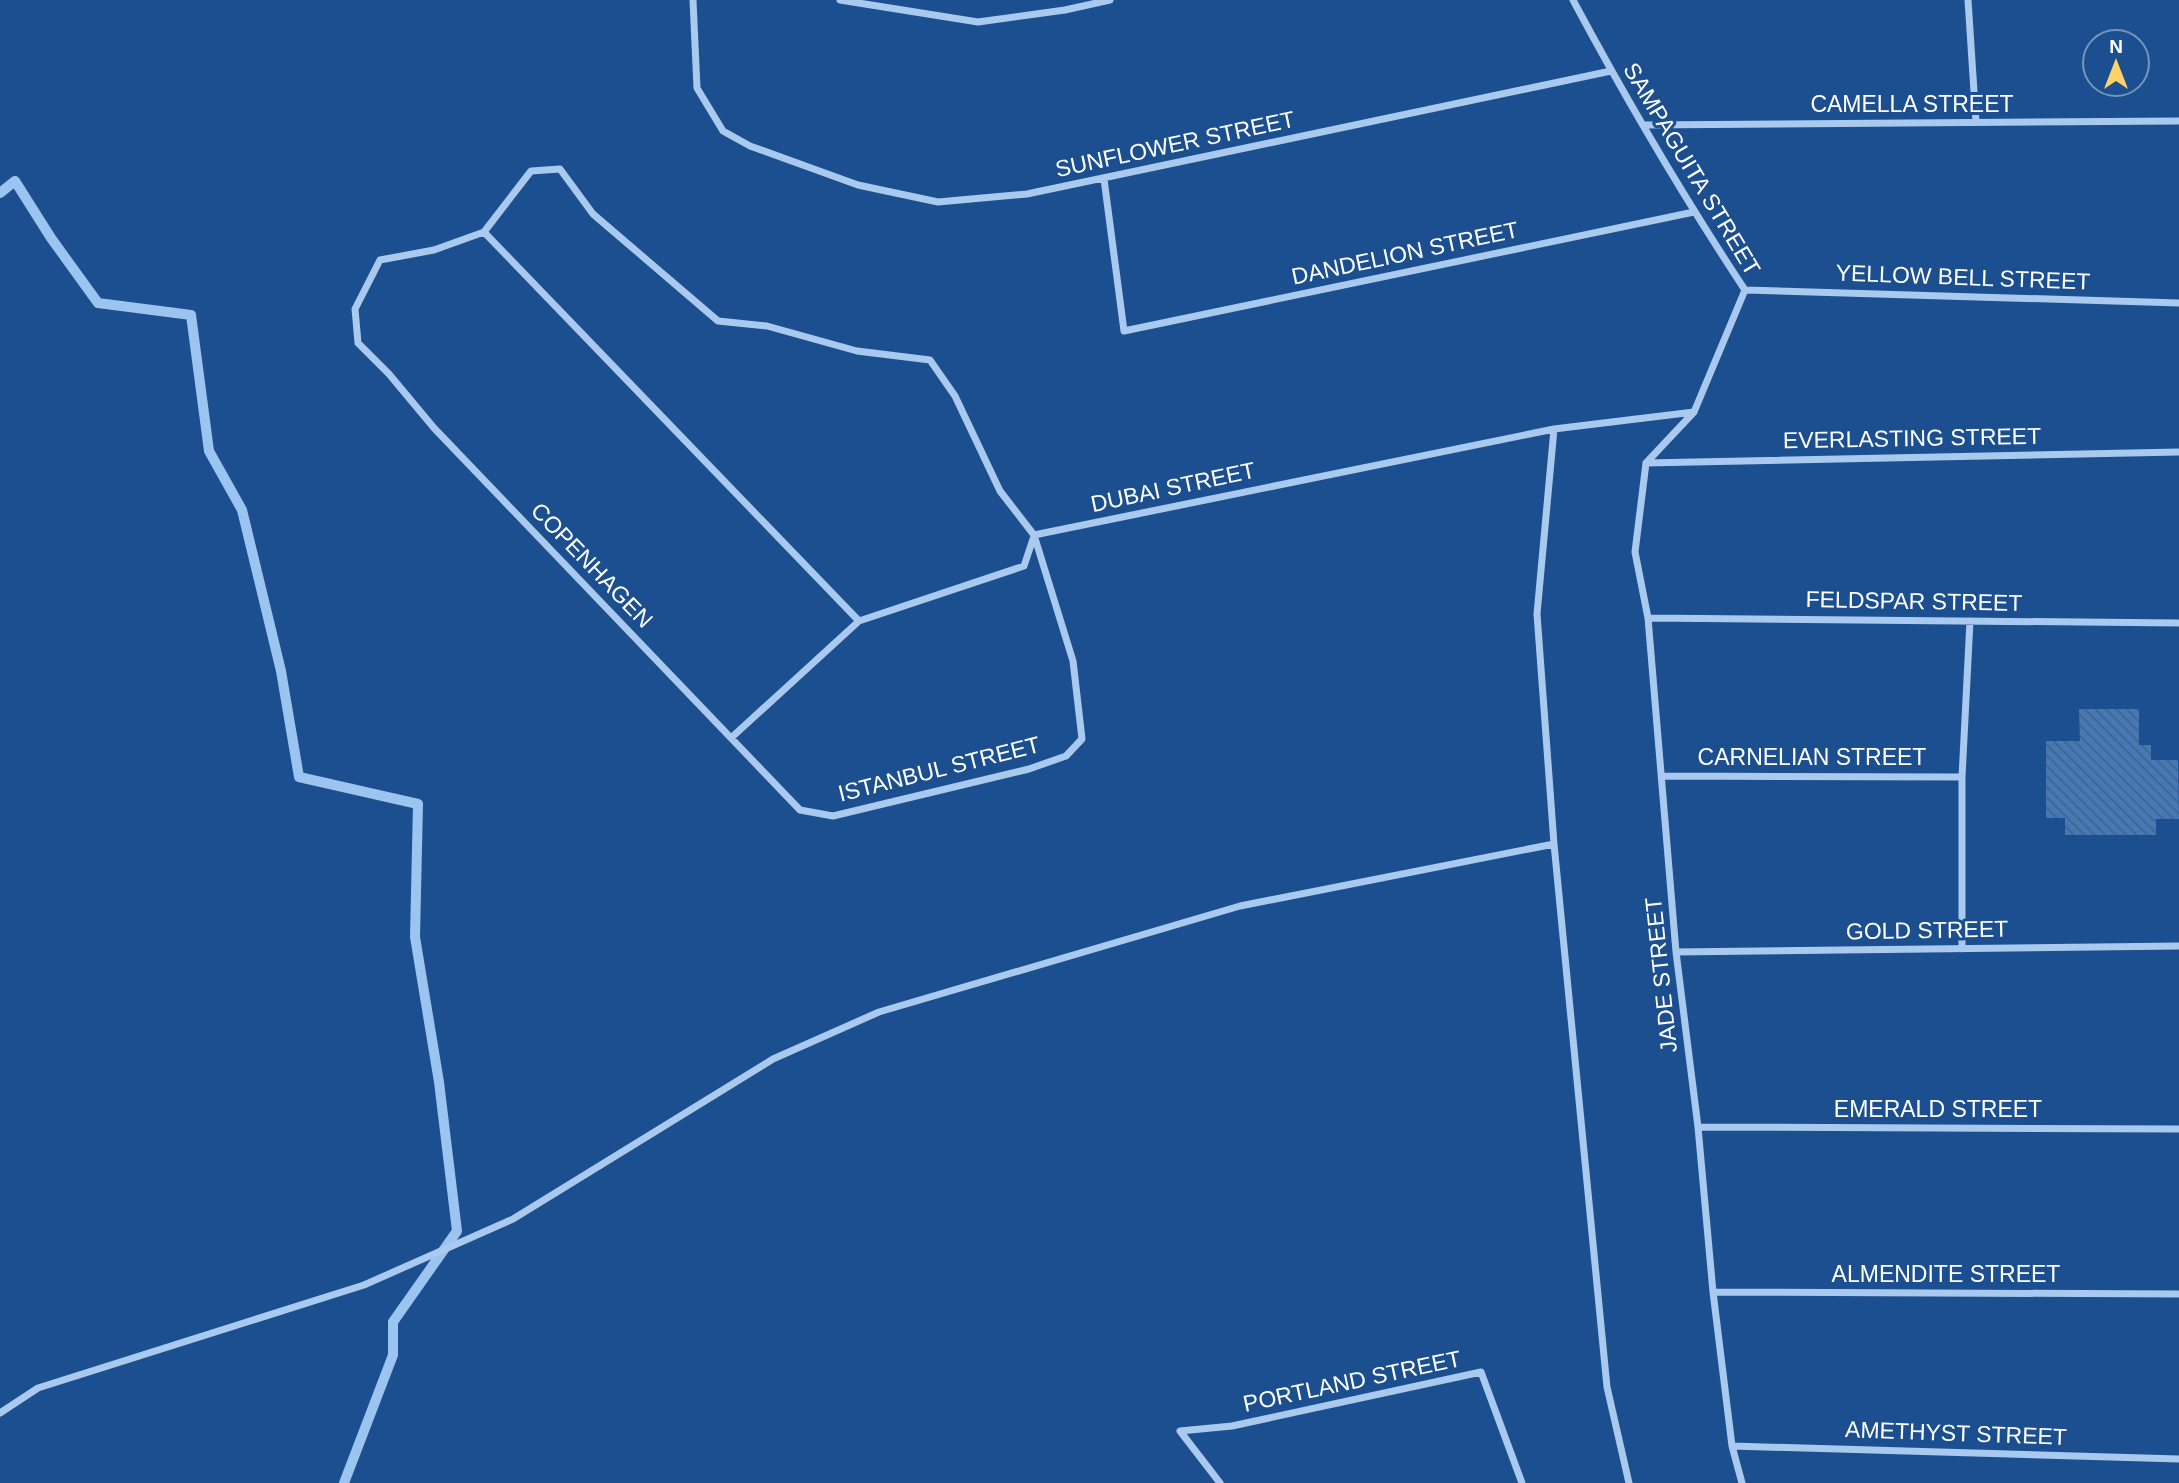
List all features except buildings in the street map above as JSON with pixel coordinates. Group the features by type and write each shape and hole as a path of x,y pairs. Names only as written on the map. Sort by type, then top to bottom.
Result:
{"street":[{"name":"SUNFLOWER STREET","path":"693,0 697,88 723,131 750,146 858,186 938,201 1027,194 1611,71"},
{"path":"839,0 978,22 1065,10 1110,0"},
{"name":"SAMPAGUITA STREET","path":"1573,0 1611,71 1694,212 1745,290 1694,412 1646,463"},
{"path":"1968,0 1976,122"},
{"name":"CAMELLA STREET","path":"1644,125 2179,121"},
{"name":"ISTANBUL STREET","path":"484,232 531,171 560,169 593,214 718,321 767,326 857,351 930,360 955,396 1000,491 1034,535 1073,661 1082,739 1066,756 1028,769 833,816 800,810"},
{"name":"DANDELION STREET","path":"1104,179 1124,331 1694,212"},
{"path":"484,232 859,621"},
{"name":"COPENHAGEN","path":"484,232 434,250 380,260 355,309 358,343 389,373 434,428 800,810"},
{"name":"YELLOW BELL STREET","path":"1745,290 2179,303"},
{"name":"DUBAI STREET","path":"1034,535 1554,429 1694,412"},
{"path":"1554,429 1537,614 1554,844 1607,1387 1629,1483"},
{"name":"EVERLASTING STREET","path":"1646,463 2179,452"},
{"name":"JADE STREET","path":"1646,463 1635,552 1648,618 1676,952 1698,1127 1713,1293 1732,1446 1742,1483"},
{"path":"731,738 859,621 1024,566 1034,535"},
{"name":"FELDSPAR STREET","path":"1648,618 2179,623"},
{"path":"1962,949 1962,777 1970,621"},
{"name":"CARNELIAN STREET","path":"1662,776 1962,777"},
{"path":"0,1413 38,1388 364,1285 513,1219 773,1059 879,1012 1240,906 1554,844"},
{"name":"GOLD STREET","path":"1676,952 2179,946"},
{"name":"EMERALD STREET","path":"1698,1127 2179,1129"},
{"name":"ALMENDITE STREET","path":"1713,1293 2179,1294"},
{"name":"PORTLAND STREET","path":"1220,1483 1180,1431 1232,1426 1481,1372 1522,1483"},
{"name":"AMETHYST STREET","path":"1732,1446 2179,1459"}],"waterway":[{"path":"0,193 15,181 51,238 98,303 191,315 209,451 242,510 281,671 299,777 418,804 415,937 439,1082 457,1231 393,1322 393,1355 344,1483"}]}
